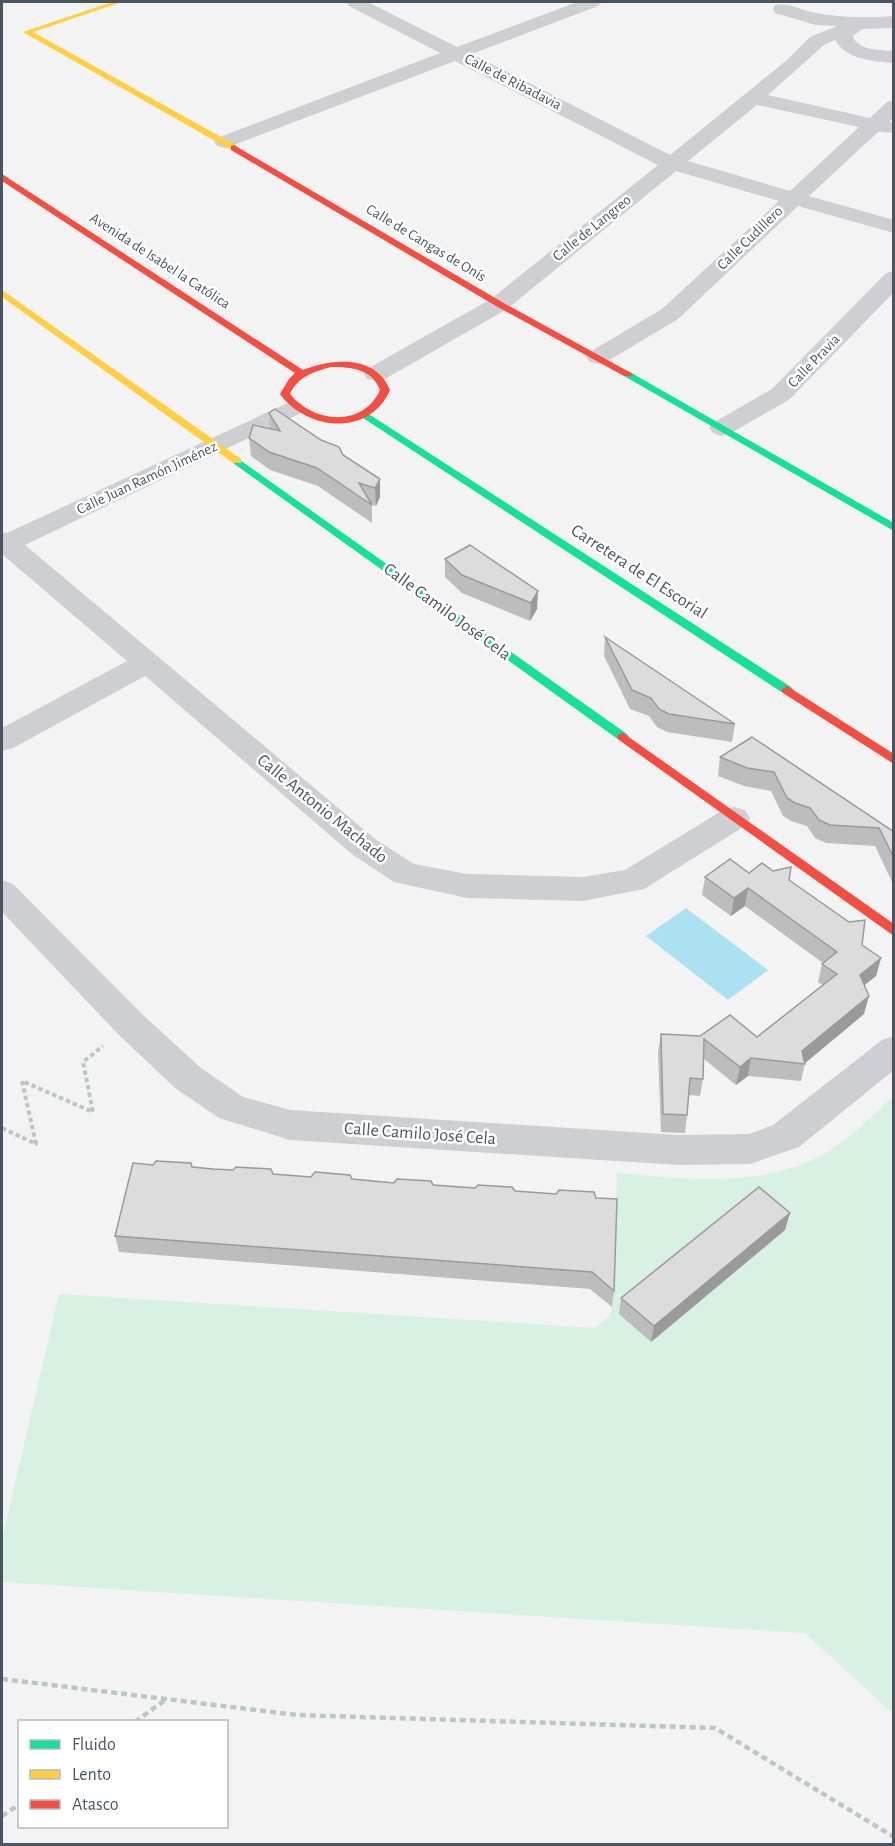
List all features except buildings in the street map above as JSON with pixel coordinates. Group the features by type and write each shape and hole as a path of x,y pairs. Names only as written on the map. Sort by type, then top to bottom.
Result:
{"street":[{"name":"Calle de Cangas de Onís","path":"118,2 27,32 224,142 499,304 598,357 894,528"},
{"name":"Calle de Ribadavia","path":"355,2 671,163 894,227"},
{"path":"224,142 577,4"},
{"path":"776,5 814,33 826,37 856,36"},
{"path":"776,5 856,36 894,57"},
{"path":"801,57 830,51 856,36 894,22"},
{"path":"801,24 811,39 801,57"},
{"name":"Calle de Langreo","path":"376,374 427,348 499,304 753,98 817,41 826,37"},
{"path":"753,98 884,127"},
{"name":"Calle Cudillero","path":"598,357 670,314 792,198 884,127 894,106"},
{"name":"Avenida de Isabel la Católica","path":"2,177 300,372"},
{"name":"Calle Pravia","path":"722,428 781,394 894,278"},
{"name":"Calle Camilo José Cela","path":"2,293 894,931"},
{"path":"339,364 364,368 376,374 385,384 386,395 378,406 350,419 318,419 292,408 285,400 284,390 289,381 300,372 314,367 339,364"},
{"name":"Calle Juan Ramón Jiménez","path":"3,543 216,446 292,408"},
{"name":"Carretera de El Escorial","path":"364,414 894,760"},
{"name":"Calle Antonio Machado","path":"3,543 364,847 405,874 467,886 583,889 633,881 734,818"},
{"path":"2,741 147,663"},
{"name":"Calle Camilo José Cela","path":"2,892 130,1024 188,1078 232,1108 290,1125 678,1150 750,1149 786,1136 894,1050"}],"path":[{"path":"2,1128 36,1144 22,1081 93,1112 83,1062 130,1024"},
{"path":"2,1679 297,1715 715,1728 894,1836"},
{"path":"138,1720 166,1699"},
{"path":"2,1816 18,1805"}],"green space":[{"path":"893,1097 893,1712 805,1633 2,1582 2,1539 59,1294 595,1328 611,1314 617,1173 723,1179 776,1172 801,1164 834,1148"}],"water":[{"path":"686,908 768,970 728,1000 646,936"}],"traffic: fast":[{"path":"628,374 894,528"},
{"path":"364,414 787,690"},
{"path":"237,461 623,737"}],"traffic: slow":[{"path":"118,2 27,32 234,148"},
{"path":"2,293 237,461"}],"traffic: jam":[{"path":"234,148 499,304 628,374"},
{"path":"2,177 300,372"},
{"path":"331,364 356,366 371,371 382,382 385,390 379,403 369,412 355,418 339,420 323,419 307,414 294,406 285,394 292,381 303,373 331,364"},
{"path":"787,690 894,760"},
{"path":"623,737 894,931"}]}
